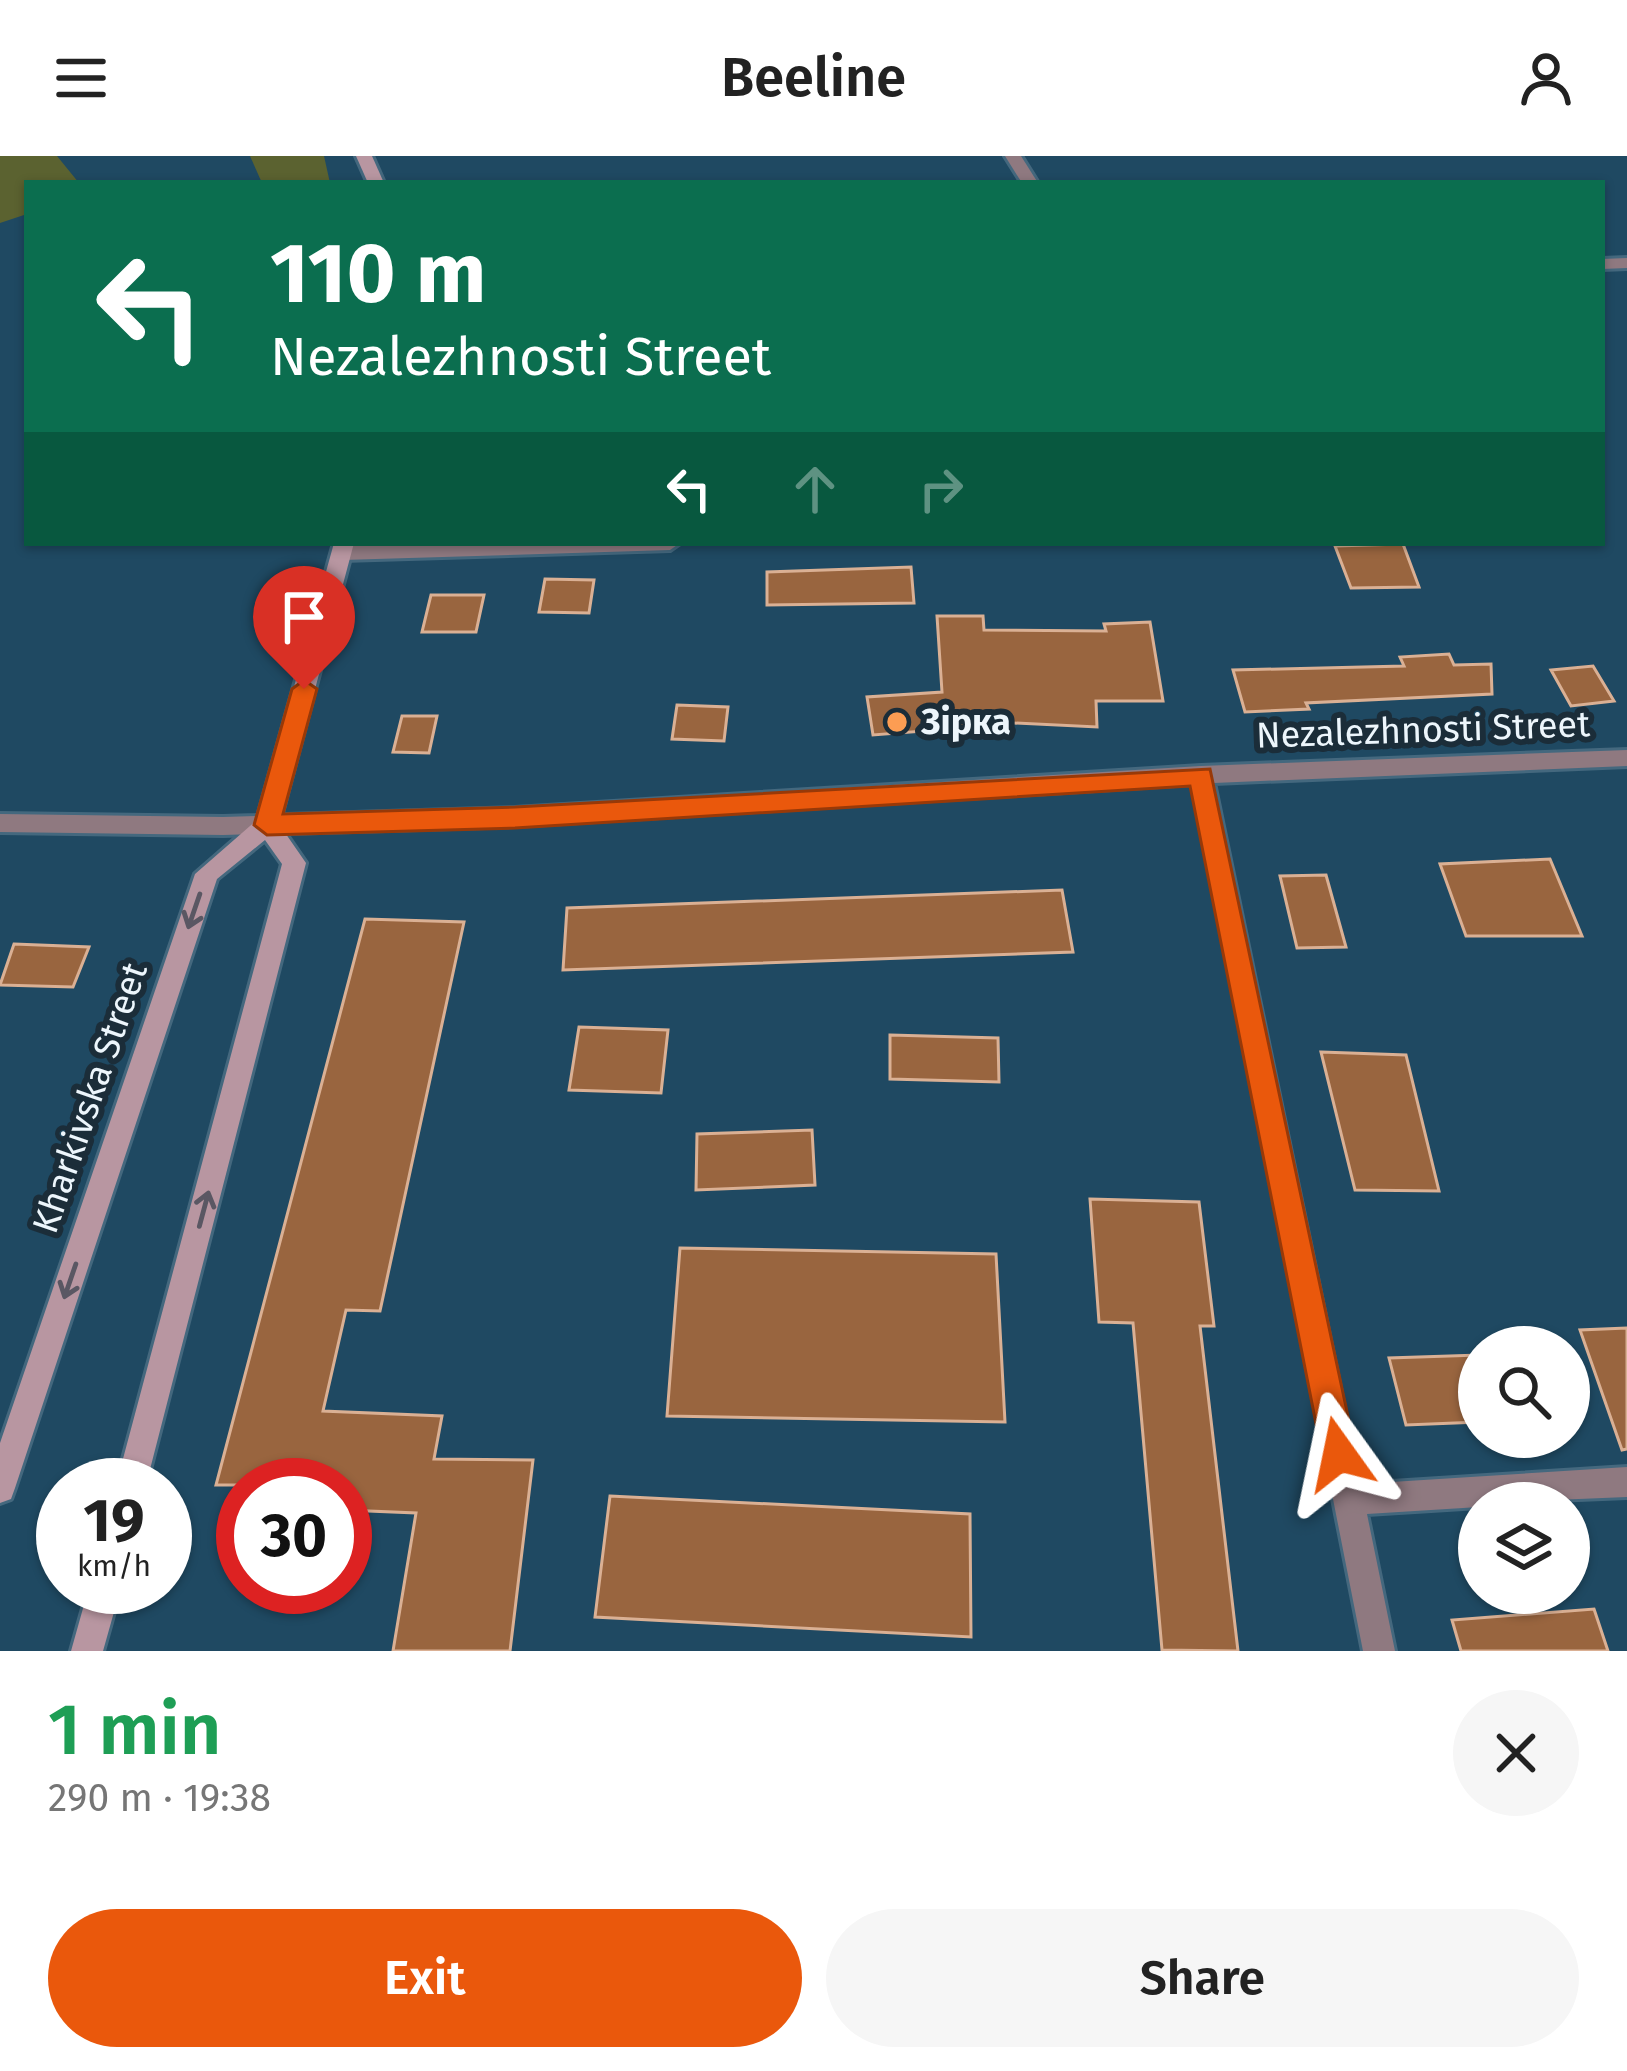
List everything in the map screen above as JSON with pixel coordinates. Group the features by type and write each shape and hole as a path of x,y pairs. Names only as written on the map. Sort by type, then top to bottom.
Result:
{"street":[{"path":"138,1458 294,862 267,825 343,548 474,546"},
{"name":"Nezalezhnosti Street","path":"0,823 267,825 515,818 1201,776 1627,758"},
{"path":"1201,776 1379,1651"},
{"name":"Kharkivska Street","path":"0,1489 207,874 267,825"},
{"path":"1348,1500 1627,1482"},
{"path":"87,1651 97,1614"}],"green space":[{"path":"0,156 57,156 77,180 24,180 24,215 0,223"},
{"path":"250,156 324,156 329,180 261,180"}],"building":[{"path":"1335,546 1404,546 1419,587 1351,588"},
{"path":"911,567 914,603 767,605 767,572"},
{"path":"545,579 594,580 589,613 539,612"},
{"path":"431,595 484,595 476,632 422,632"},
{"path":"937,616 983,616 984,630 1106,631 1104,624 1150,622 1163,701 1096,701 1097,727 993,722 995,734 949,734 949,729 873,735 867,697 942,692"},
{"path":"1449,654 1454,665 1491,664 1492,694 1306,703 1309,709 1245,712 1233,670 1404,666 1400,657"},
{"path":"1593,666 1614,701 1571,706 1551,670"},
{"path":"677,705 728,707 724,741 672,739"},
{"path":"402,716 437,716 429,753 393,752"},
{"path":"1550,859 1582,936 1466,936 1440,864"},
{"path":"1326,875 1346,947 1297,948 1280,876"},
{"path":"1062,890 1073,952 563,970 567,908"},
{"path":"365,919 464,922 380,1311 346,1310 323,1411 442,1416 434,1459 533,1460 510,1651 393,1651 416,1513 372,1511 372,1458 223,1458"},
{"path":"14,944 89,947 73,987 0,985"},
{"path":"579,1027 668,1030 661,1093 569,1090"},
{"path":"890,1035 998,1038 999,1082 890,1079"},
{"path":"1321,1052 1406,1055 1439,1191 1355,1190"},
{"path":"812,1130 815,1185 696,1190 697,1134"},
{"path":"1090,1199 1199,1202 1214,1326 1200,1326 1238,1651 1162,1650 1133,1323 1099,1322"},
{"path":"680,1248 996,1254 1005,1422 667,1416"},
{"path":"1627,1328 1627,1449 1622,1450 1590,1359 1590,1330"},
{"path":"1458,1356 1458,1423 1406,1425 1389,1358"},
{"path":"610,1496 970,1514 971,1637 595,1617"},
{"path":"1594,1609 1608,1651 1461,1651 1452,1620 1590,1614"}],"place":[{"name":"Зірка","path":"897,722"}],"route":[{"path":"304,689 267,825 515,818 1201,776 1339,1454"}]}
